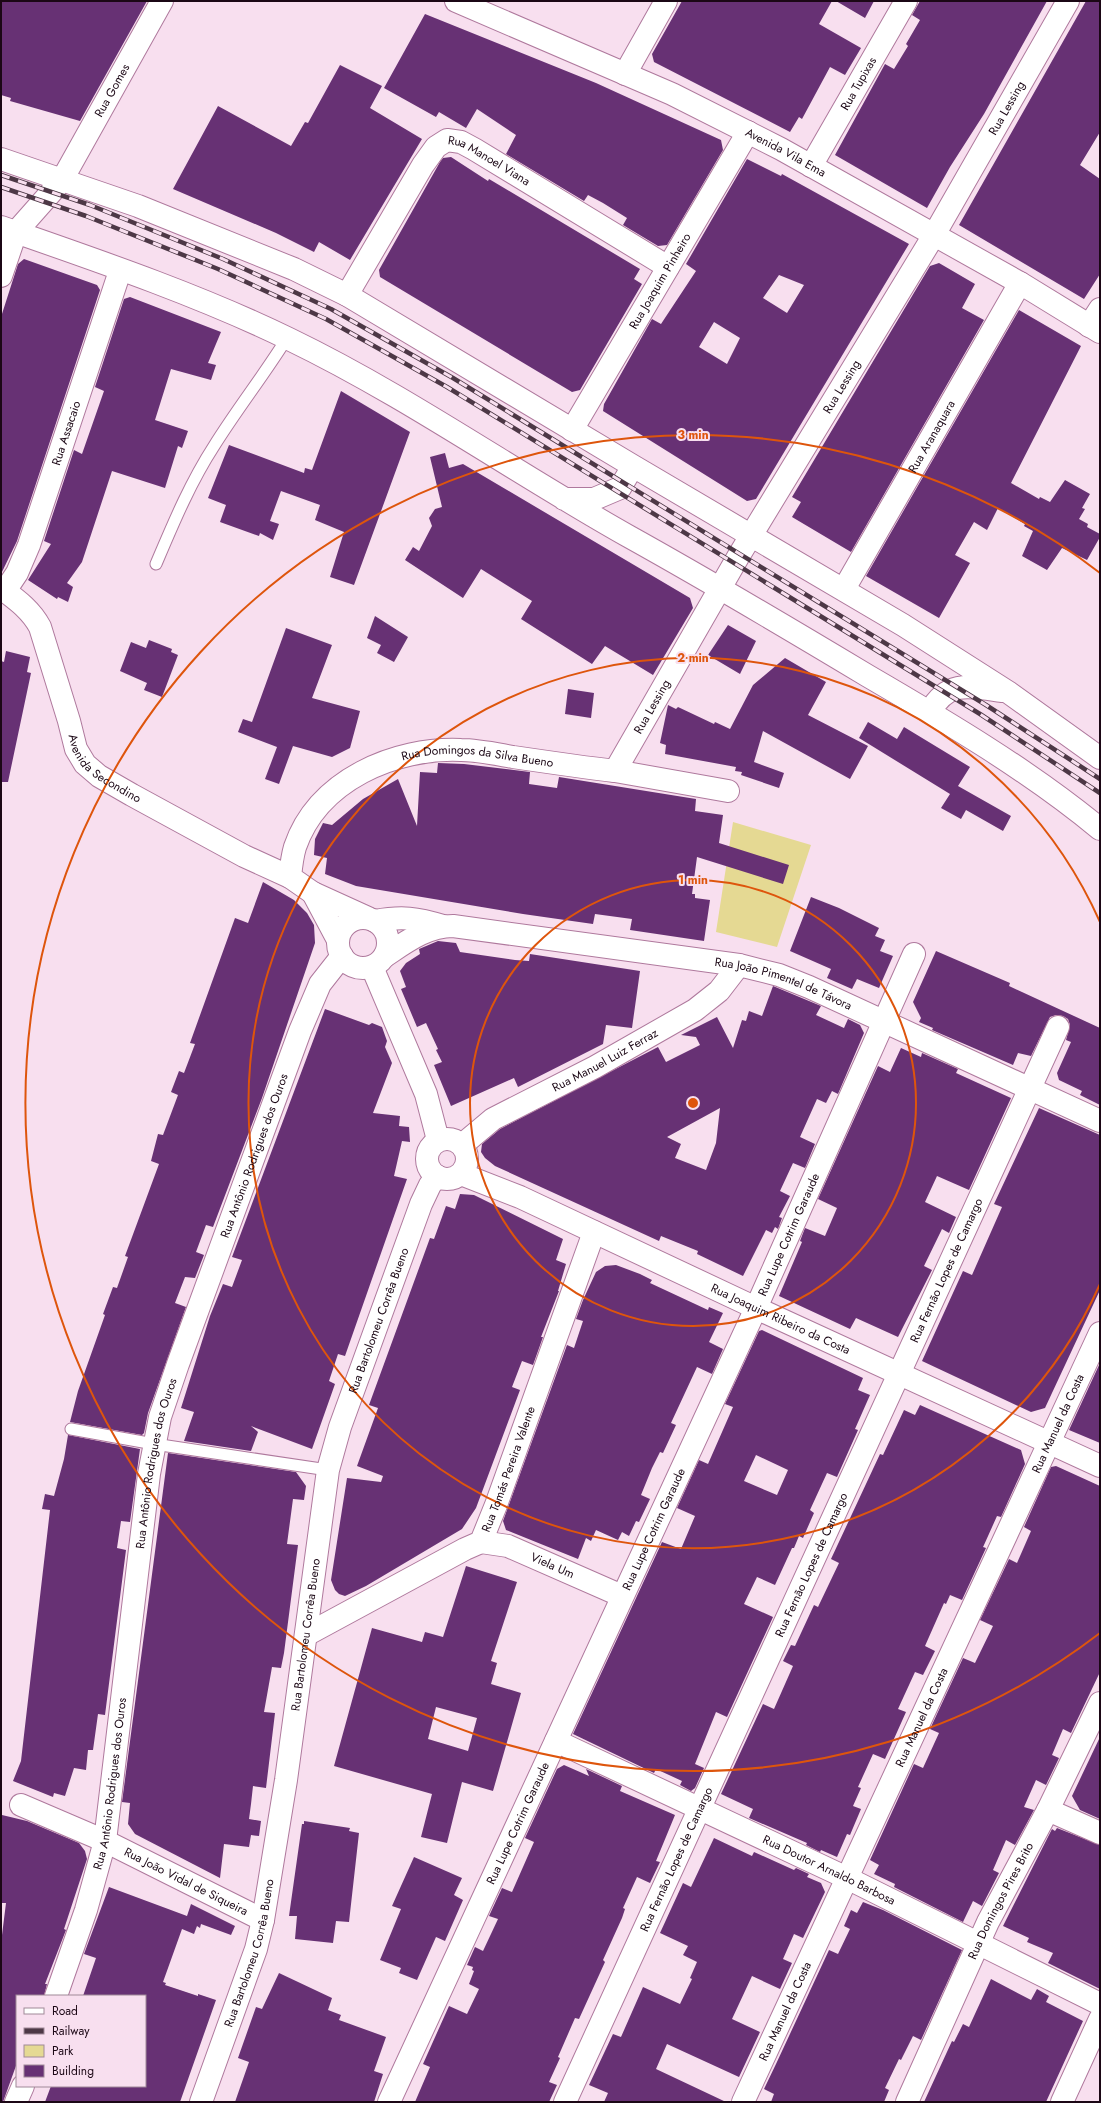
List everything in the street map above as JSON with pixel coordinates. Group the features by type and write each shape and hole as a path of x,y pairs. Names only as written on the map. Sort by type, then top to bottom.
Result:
{"street":[{"name":"Rua Gomes","path":"8,230 62,180 162,1"},
{"name":"Avenida Vila Ema","path":"456,1 672,94 748,132 812,166 1020,283 1096,322"},
{"path":"625,74 666,1"},
{"name":"Rua Tupixas","path":"812,166 906,1"},
{"name":"Rua Lessing","path":"615,772 720,588 934,235 1068,1"},
{"name":"Rua Joaquim Pinheiro","path":"572,430 748,132"},
{"name":"Rua Manoel Viana","path":"347,295 423,165 436,147 447,140 461,142 474,149 668,267"},
{"path":"1,159 138,206 294,269 347,295 751,536 844,589 966,664 1100,758"},
{"path":"1,276 8,230 184,294 287,338 325,357 472,442 562,500 720,588 930,712 1068,804 1100,829"},
{"name":"Rua Assacaio","path":"3,590 17,573 28,545 120,270"},
{"name":"Rua Aranaquara","path":"844,589 1020,283"},
{"path":"562,500 594,499 620,488 633,466"},
{"name":"Avenida Secondino","path":"3,590 30,611 40,627 69,721 76,749 85,764 99,776 132,796 244,856 290,877 313,893 372,920"},
{"path":"930,712 937,700 954,688 970,686 1008,692"},
{"name":"Rua Domingos da Silva Bueno","path":"290,877 295,846 322,802 337,787 355,775 390,760 423,751 462,750 615,772 728,791"},
{"path":"313,893 340,948 355,967 378,961 388,949 386,933 372,920 352,921 340,932 340,948"},
{"name":"Rua João Pimentel de Távora","path":"372,920 395,917 417,918 443,926 470,927 739,965 779,975 884,1020 1100,1121"},
{"name":"Rua João Pimentel de Távora","path":"378,961 414,937 443,926"},
{"name":"Rua Antônio Rodrigues dos Ouros","path":"56,1995 86,1910 105,1842 140,1537 154,1444 160,1417 300,1031 320,984 340,948"},
{"name":"Rua Lupe Cotrim Garaude","path":"389,2102 756,1308 914,954"},
{"path":"378,961 426,1094 438,1140"},
{"name":"Rua Manuel Luiz Ferraz","path":"462,1145 493,1119 595,1067 695,1010 719,991 739,965"},
{"name":"Rua Fernão Lopes de Camargo","path":"565,2102 1032,1088 1058,1027"},
{"path":"451,1139 462,1145 467,1156 467,1163 461,1174 450,1179 438,1176 432,1172 427,1161 429,1149 438,1140 451,1139"},
{"name":"Rua Joaquim Ribeiro da Costa","path":"461,1174 520,1197 756,1308 1100,1466"},
{"name":"Rua Bartolomeu Corrêa Bueno","path":"201,2102 256,1949 263,1920 286,1780 328,1470 340,1427 422,1204 430,1185 438,1176"},
{"name":"Rua Tomás Pereira Valente","path":"306,1635 465,1549 481,1542 499,1498 594,1232"},
{"name":"Rua Manuel da Costa","path":"743,2102 1100,1333"},
{"name":"Viela Um","path":"481,1542 508,1546 622,1596"},
{"name":"Rua Domingos Pires Brito","path":"907,2102 978,1944 1048,1810 1100,1702"},
{"name":"Rua Doutor Arnaldo Barbosa","path":"556,1741 699,1810 847,1878 1100,2004"},
{"name":"Rua João Vidal de Siqueira","path":"21,1805 105,1842 263,1920"},
{"path":"1048,1810 1100,1833"},
{"path":"1062,2102 1100,2019"},
{"path":"16,2102 23,2087"}],"lane":[{"path":"156,564 187,495 213,447 261,379 287,338"},
{"path":"72,1429 154,1444 328,1470"}],"green space":[{"path":"733,822 811,845 777,947 716,932"}],"building":[{"path":"1,1 147,1 80,121 10,101 11,98 1,95"},
{"path":"682,1 832,1 819,24 861,48 845,75 830,67 802,119 799,117 790,132 654,62 652,54"},
{"path":"836,1 874,1 865,18"},
{"path":"920,1 1047,1 984,114 950,167 927,208 835,155 885,64 894,69 908,46 906,44 920,20 912,15"},
{"path":"1086,1 1100,1 1100,132 1080,165 1100,179 1100,274 1084,299 959,225"},
{"path":"425,14 596,83 721,140 723,150 667,245 658,246 623,225 627,218 603,203 588,195 584,201 506,154 516,135 477,109 466,128 439,112 436,117 384,88"},
{"path":"340,65 382,86 370,108 422,139 350,260 319,242 314,252 276,233 173,189 218,106 291,146 305,122 308,123"},
{"path":"451,157 488,181 489,179 640,269 634,279 642,284 580,390 572,392 380,277 379,270 440,162 443,158"},
{"path":"747,159 781,176 782,174 909,244 756,499 747,501 603,411 604,404 652,319 661,324 696,271 686,264","holes":["779,275 804,285 787,313 763,298","714,322 740,338 727,364 699,347"]},
{"path":"24,259 97,285 100,290 17,541 1,574 1,317 18,264"},
{"path":"939,263 975,284 962,308 984,320 851,552 792,517 801,502 792,497 930,266"},
{"path":"130,297 221,332 208,363 216,365 211,380 171,369 155,420 188,431 182,448 178,446 165,488 112,471 82,562 67,583 73,587 68,602 58,597 57,599 28,580 51,544 44,541 74,450 82,454 104,391 95,387 124,299"},
{"path":"1019,310 1081,346 1011,483 1039,499 1040,497 1050,502 1065,480 1090,494 1082,508 1085,509 1079,519 1088,524 1087,527 1100,534 1100,537 1087,560 1062,548 1047,570 1022,556 1033,531 1024,526 1025,524 998,508 987,530 974,522 955,555 970,563 939,618 866,576"},
{"path":"341,391 410,432 354,585 330,577 344,532 315,520 320,505 281,491 270,521 279,524 273,540 260,533 259,536 220,522 226,505 208,498 229,445 304,473 305,468 312,470"},
{"path":"445,453 449,468 463,464 690,598 693,608 653,675 605,646 592,664 521,619 532,601 481,569 463,598 405,560 413,547 419,551 432,526 429,518 435,509 442,507 430,457"},
{"path":"375,616 408,637 394,662 377,653 381,645 367,638"},
{"path":"728,625 756,641 740,674 708,655"},
{"path":"286,628 332,645 312,698 360,711 350,748 332,757 293,746 279,784 265,779 277,747 238,732 243,719 252,722"},
{"path":"149,640 172,649 171,652 178,655 162,697 144,690 147,683 120,671 131,642 146,648"},
{"path":"6,651 30,657 27,672 31,673 8,782 1,782 1,661 4,662"},
{"path":"785,658 826,682 808,715 868,746 850,779 763,731 754,762 784,773 779,788 741,775 742,772 735,771 736,767 665,754 666,745 660,743 668,705 676,709 678,707 714,724 715,722 730,729 753,685"},
{"path":"568,689 594,693 591,718 565,714"},
{"path":"868,722 897,739 904,727 970,767 958,786 1011,816 1003,831 966,810 961,819 941,808 950,794 859,738"},
{"path":"438,763 464,764 530,772 529,784 557,788 559,777 696,799 695,811 723,815 719,843 789,865 783,884 697,857 692,894 695,894 695,898 710,900 704,941 630,930 632,919 595,914 593,924 523,914 356,886 325,874 327,858 314,855 315,839 323,823 332,825 363,799 398,779 417,826 420,772 437,773"},
{"path":"263,882 294,900 307,913 314,925 315,943 262,1098 213,1227 206,1225 196,1252 204,1255 195,1278 185,1277 175,1303 186,1307 148,1413 144,1433 142,1435 70,1422 78,1391 105,1315 103,1314 113,1287 117,1288 128,1257 125,1256 159,1164 151,1161 158,1134 163,1135 178,1095 171,1092 179,1071 184,1073 195,1044 190,1043 235,918 248,923"},
{"path":"811,897 839,908 879,928 875,936 885,940 880,951 893,956 879,988 857,979 852,989 827,978 831,969 790,951"},
{"path":"438,941 456,943 460,952 529,961 530,954 640,971 632,1028 606,1025 603,1044 518,1087 514,1078 451,1106 434,1065 442,1062 436,1050 438,1049 426,1023 417,1027 401,989 406,987 400,971 406,963 420,954 419,949"},
{"path":"936,951 1010,983 1009,986 1100,1028 1100,1105 1080,1095 1082,1091 1059,1080 1057,1073 1071,1042 1066,1040 1070,1025 1068,1019 1063,1016 1056,1015 1050,1017 1031,1056 1018,1053 1013,1065 932,1030 933,1028 919,1022 921,1018 913,1002"},
{"path":"773,986 821,1006 816,1015 844,1028 848,1019 860,1025 864,1033 838,1094 832,1091 826,1103 817,1099 800,1137 815,1144 805,1168 793,1163 780,1191 790,1196 779,1217 782,1218 778,1229 775,1227 772,1233 766,1230 743,1276 697,1254 698,1251 661,1236 659,1241 495,1166 485,1158 481,1152 482,1144 500,1129 658,1047 666,1062 700,1045 696,1037 681,1035 717,1017 733,1048 742,1020 746,1021 749,1011 762,1016","holes":["720,1108 716,1143 706,1170 675,1158 681,1144 667,1137"]},
{"path":"325,1009 369,1025 372,1023 382,1027 387,1041 385,1047 392,1063 373,1113 400,1116 399,1126 409,1127 410,1142 402,1141 394,1176 407,1179 345,1356 338,1354 329,1381 335,1384 312,1449 251,1426 258,1432 251,1451 184,1441 194,1412 181,1408 210,1316 223,1284 232,1287 242,1260 232,1257"},
{"path":"901,1048 921,1057 922,1053 958,1069 956,1073 1011,1098 969,1190 937,1176 925,1202 956,1217 949,1233 942,1229 924,1266 932,1270 898,1337 856,1318 850,1329 779,1296 802,1242 800,1241 805,1228 825,1236 837,1208 818,1199 878,1066 890,1072"},
{"path":"1039,1108 1100,1135 1100,1290 1045,1408 1031,1412 922,1361 963,1271 972,1275 1002,1207 994,1204"},
{"path":"460,1194 474,1195 563,1239 556,1260 566,1264 559,1291 541,1337 543,1337 533,1365 522,1361 512,1387 520,1390 476,1508 462,1529 366,1586 345,1596 339,1594 335,1590 331,1580 347,1478 381,1482 383,1476 357,1466 378,1408 369,1405 430,1238 434,1239 446,1206 455,1209"},
{"path":"616,1265 640,1274 652,1280 650,1283 708,1310 709,1307 723,1313 709,1342 723,1349 712,1374 697,1367 671,1423 676,1425 663,1453 660,1452 652,1468 641,1495 650,1499 639,1522 636,1521 629,1536 622,1532 618,1540 596,1530 591,1541 586,1538 578,1559 506,1530 503,1521 567,1345 574,1348 583,1321 576,1319 583,1300 596,1272 605,1266"},
{"path":"762,1330 863,1378 858,1390 870,1395 855,1429 858,1430 837,1477 827,1473 810,1510 814,1513 803,1538 799,1536 775,1585 757,1577 744,1604 773,1617 727,1717 716,1712 695,1764 704,1768 695,1788 691,1791 680,1785 682,1781 656,1769 654,1773 573,1734 662,1542 681,1549 695,1516 677,1508 699,1460 708,1464 733,1407 725,1404 759,1331","holes":["756,1455 788,1470 777,1495 744,1481"]},
{"path":"1100,1363 1100,1443 1069,1430"},
{"path":"920,1405 1021,1450 1025,1464 1001,1517 997,1516 983,1547 986,1548 962,1600 950,1595 946,1604 944,1603 925,1646 935,1651 923,1675 915,1672 898,1709 906,1712 885,1759 873,1754 858,1787 861,1788 853,1806 861,1809 850,1835 847,1834 837,1857 821,1850 820,1852 806,1845 807,1843 749,1818 753,1809 721,1794 763,1704 774,1709 793,1666 783,1661 791,1645 795,1646 814,1605 818,1607 839,1563 831,1559 880,1454 883,1455 904,1410 915,1415"},
{"path":"68,1435 140,1449 130,1522 121,1521 117,1548 126,1550 105,1715 98,1714 93,1750 88,1750 86,1770 74,1768 65,1796 54,1793 53,1797 13,1781 21,1761 50,1510 42,1509 45,1494 54,1496 64,1459"},
{"path":"168,1453 296,1472 306,1486 304,1500 293,1499 287,1544 298,1545 284,1653 281,1668 272,1667 264,1712 275,1713 266,1788 253,1786 249,1819 261,1821 259,1836 251,1835 249,1847 224,1844 220,1878 135,1834 128,1824 130,1803 122,1802"},
{"path":"1056,1466 1100,1486 1100,1672 1071,1733 1063,1729 1052,1755 1059,1758 1046,1785 1036,1780 1024,1807 1034,1810 1015,1845 1006,1840 993,1870 999,1873 982,1906 973,1901 963,1922 894,1887 895,1884 874,1874 879,1865 870,1860 914,1764 923,1768 939,1733 930,1729 963,1658 975,1663 993,1626 980,1620 1009,1559 1017,1563 1031,1531 1024,1527 1051,1467"},
{"path":"466,1566 517,1582 491,1661 497,1663 491,1684 521,1693 493,1791 462,1782 447,1843 421,1837 432,1794 334,1766 372,1628 422,1642 425,1632 443,1637","holes":["436,1707 477,1718 468,1751 428,1739"]},
{"path":"1100,1737 1100,1819 1080,1810 1072,1796"},
{"path":"564,1765 589,1776 586,1769 622,1786 620,1791 675,1815 656,1861 660,1862 650,1883 637,1877 623,1908 625,1909 622,1918 603,1960 605,1962 579,2019 575,2018 558,2057 560,2058 549,2082 557,2085 549,2102 415,2102 430,2067 423,2064 449,2006 467,2014 479,1989 469,1984 474,1971 472,1970 473,1967 467,1965 475,1947 483,1951 498,1919 489,1916 502,1888 512,1892 534,1842 525,1838 557,1769"},
{"path":"2,1815 27,1821 79,1843 85,1851 87,1859 64,1929 66,1930 45,1984 47,1984 44,1995 16,1995 16,2066 3,2102 1,2102 1,1943 6,1903 1,1903"},
{"path":"304,1821 350,1828 349,1831 359,1833 349,1922 336,1921 333,1943 295,1939 297,1916 289,1916 302,1824 304,1824"},
{"path":"1057,1828 1100,1845 1100,1989 1048,1963 1053,1953 1027,1942 1029,1938 1003,1926 1052,1829 1055,1831"},
{"path":"714,1838 752,1856 754,1852 794,1870 796,1868 809,1874 807,1877 821,1883 825,1892 803,1938 794,1934 783,1959 792,1963 780,1989 752,1976 732,2019 760,2032 739,2077 667,2044 656,2069 726,2102 604,2102 608,2093 589,2085 613,2034 621,2037 643,1987 680,2004 692,1979 690,1978 697,1962 683,1955 688,1946 660,1933 683,1883 691,1887"},
{"path":"414,1857 462,1878 454,1895 463,1900 445,1941 436,1937 417,1980 399,1973 401,1968 380,1960 401,1909 392,1906"},
{"path":"109,1887 187,1916 191,1904 235,1926 231,1935 201,1924 200,1928 197,1926 194,1934 182,1929 163,1982 166,1983 165,1985 198,1996 198,1994 216,2000 180,2102 45,2102 51,2087 146,2087 146,1995 83,1995 96,1958 84,1954"},
{"path":"863,1902 883,1910 962,1950 921,2040 913,2036 901,2060 899,2059 885,2088 889,2090 884,2102 771,2102 774,2094 764,2089 829,1950 838,1954 850,1929 844,1926 851,1910 857,1913"},
{"path":"279,1973 332,1998 328,2010 341,2015 339,2020 386,2037 374,2071 383,2074 374,2102 235,2102 249,2062 238,2058 256,2007 262,2009"},
{"path":"991,1979 1031,2000 1037,1989 1049,1996 1046,2002 1083,2021 1046,2102 924,2102 952,2041 954,2042 963,2024 969,2027"}],"railway":[{"path":"1,175 90,205 223,259 331,309 453,378 986,705 1100,779"},
{"path":"1,187 86,216 218,269 326,319 447,387 980,714 1100,793"}]}
